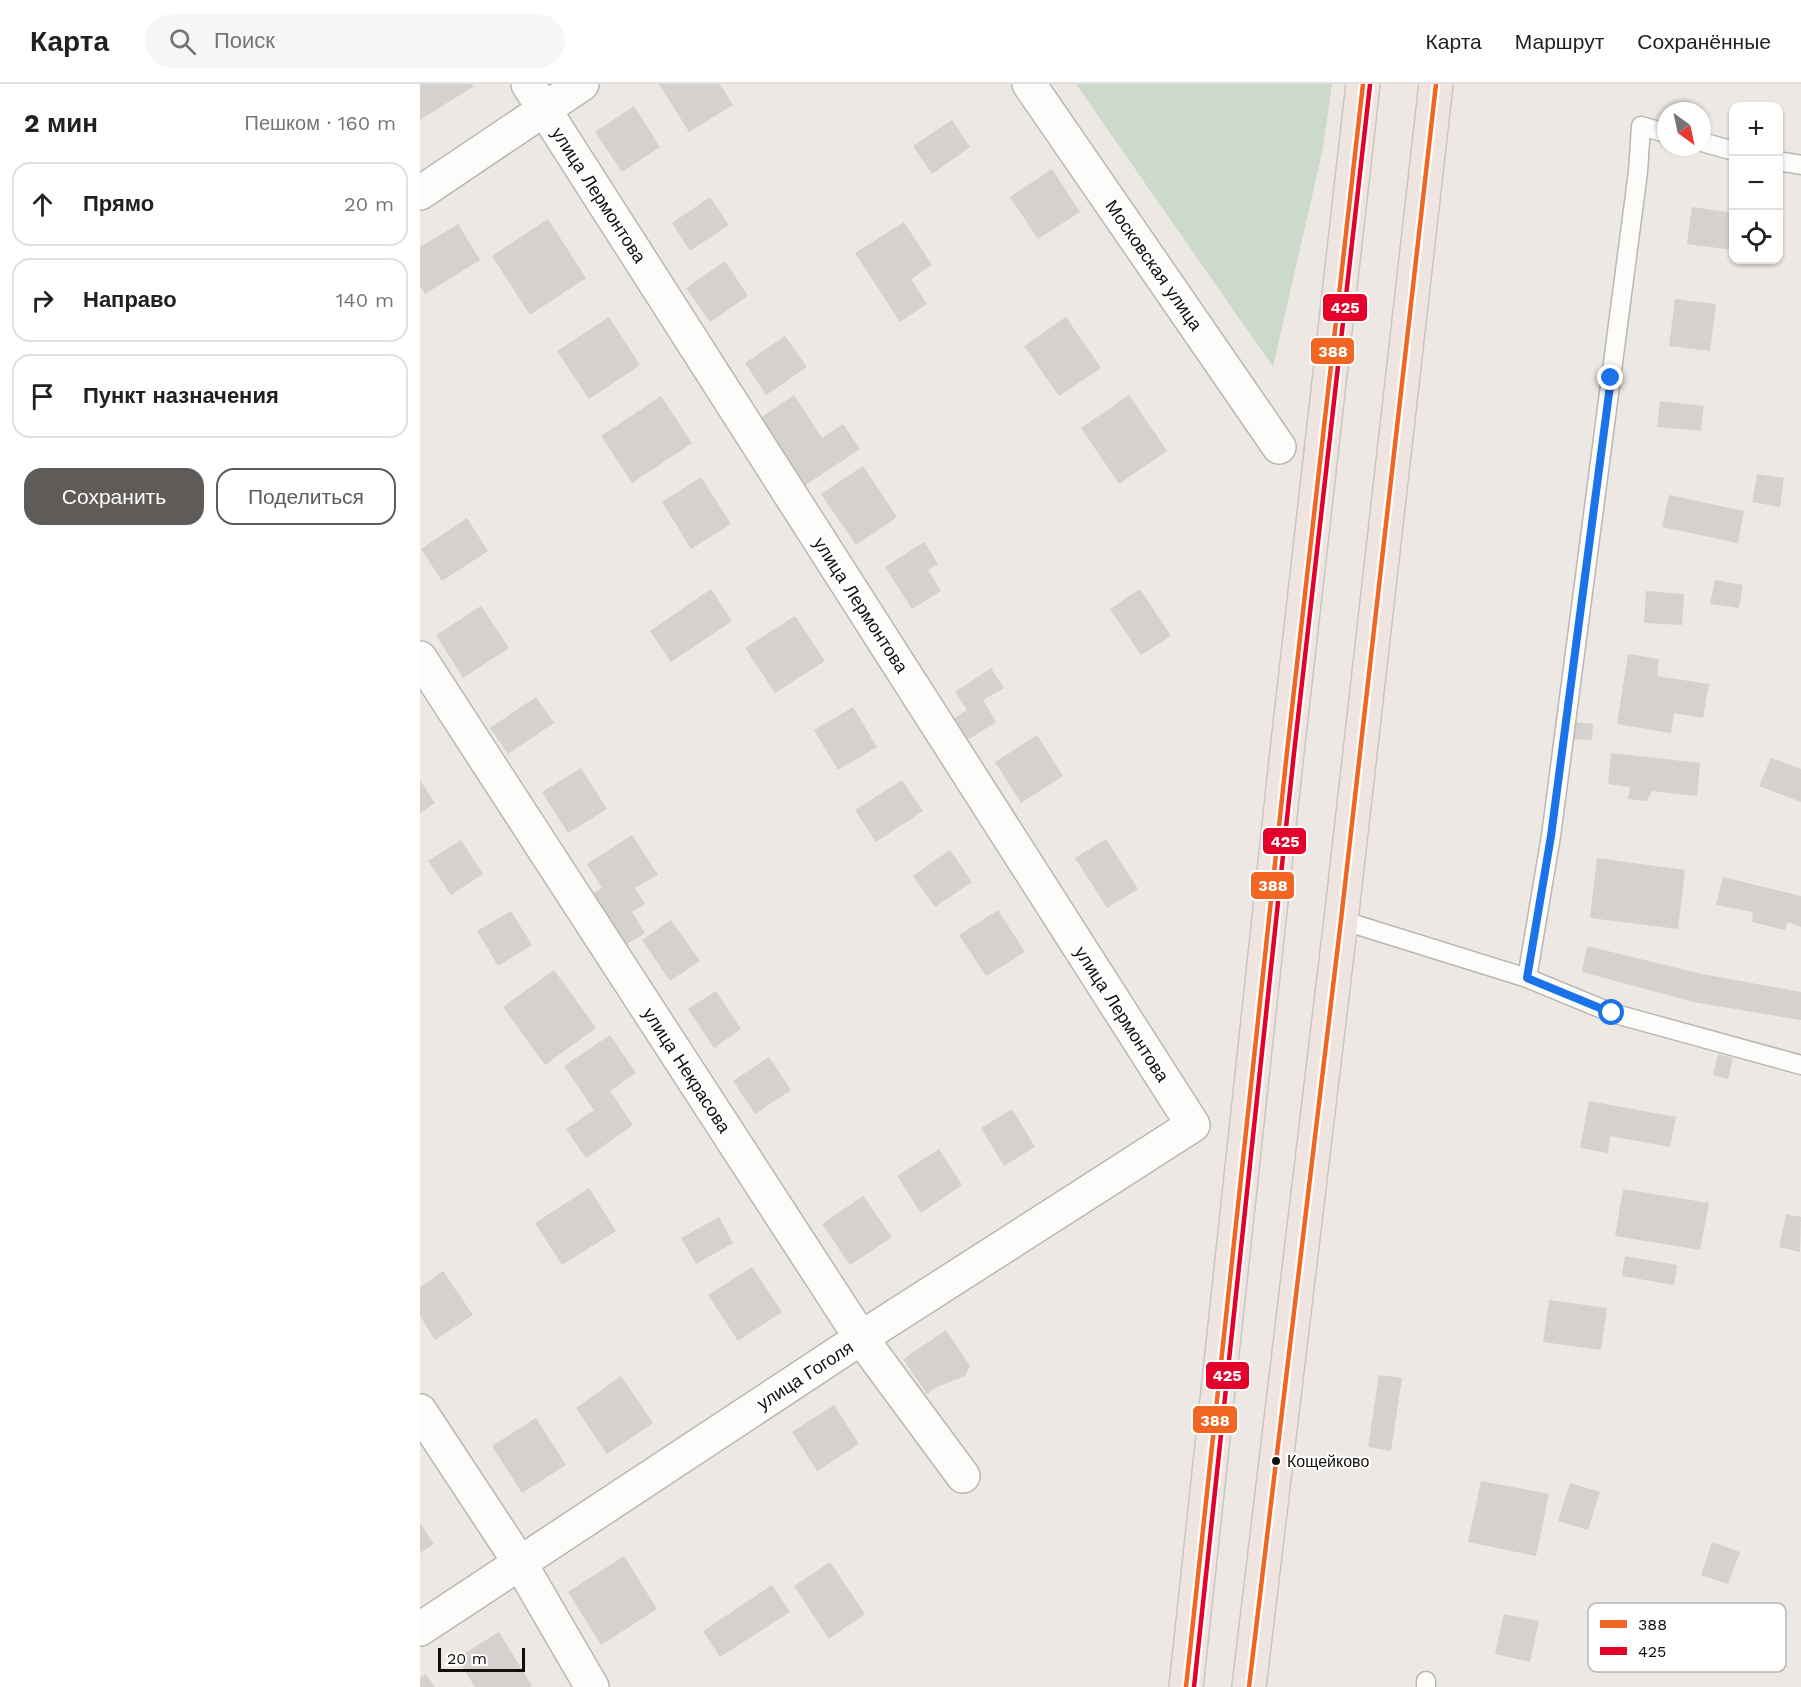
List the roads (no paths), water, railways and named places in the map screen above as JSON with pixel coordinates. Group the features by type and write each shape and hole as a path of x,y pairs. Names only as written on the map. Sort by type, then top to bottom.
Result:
{"highway":[{"path":"1186,1687 1287,752 1363,84"},
{"path":"1249,1687 1341,920 1436,84"}],"street":[{"path":"420,193 536,96 582,84"},
{"name":"Московская улица","path":"1029,84 1279,447"},
{"name":"улица Лермонтова","path":"536,96 1192,1125"},
{"name":"улица Некрасова","path":"420,658 861,1338 963,1476"},
{"name":"улица Гоголя","path":"420,1629 861,1338 1192,1125"},
{"path":"420,1411 520,1563 592,1687"}],"lane":[{"path":"1527,978 1551,836 1638,172 1641,126 1657,130"},
{"path":"1711,145 1729,150"},
{"path":"1783,162 1801,165"},
{"path":"1341,920 1527,978 1612,1013 1801,1065"}],"place":[{"name":"Кощейково","path":"1276,1461"}]}
